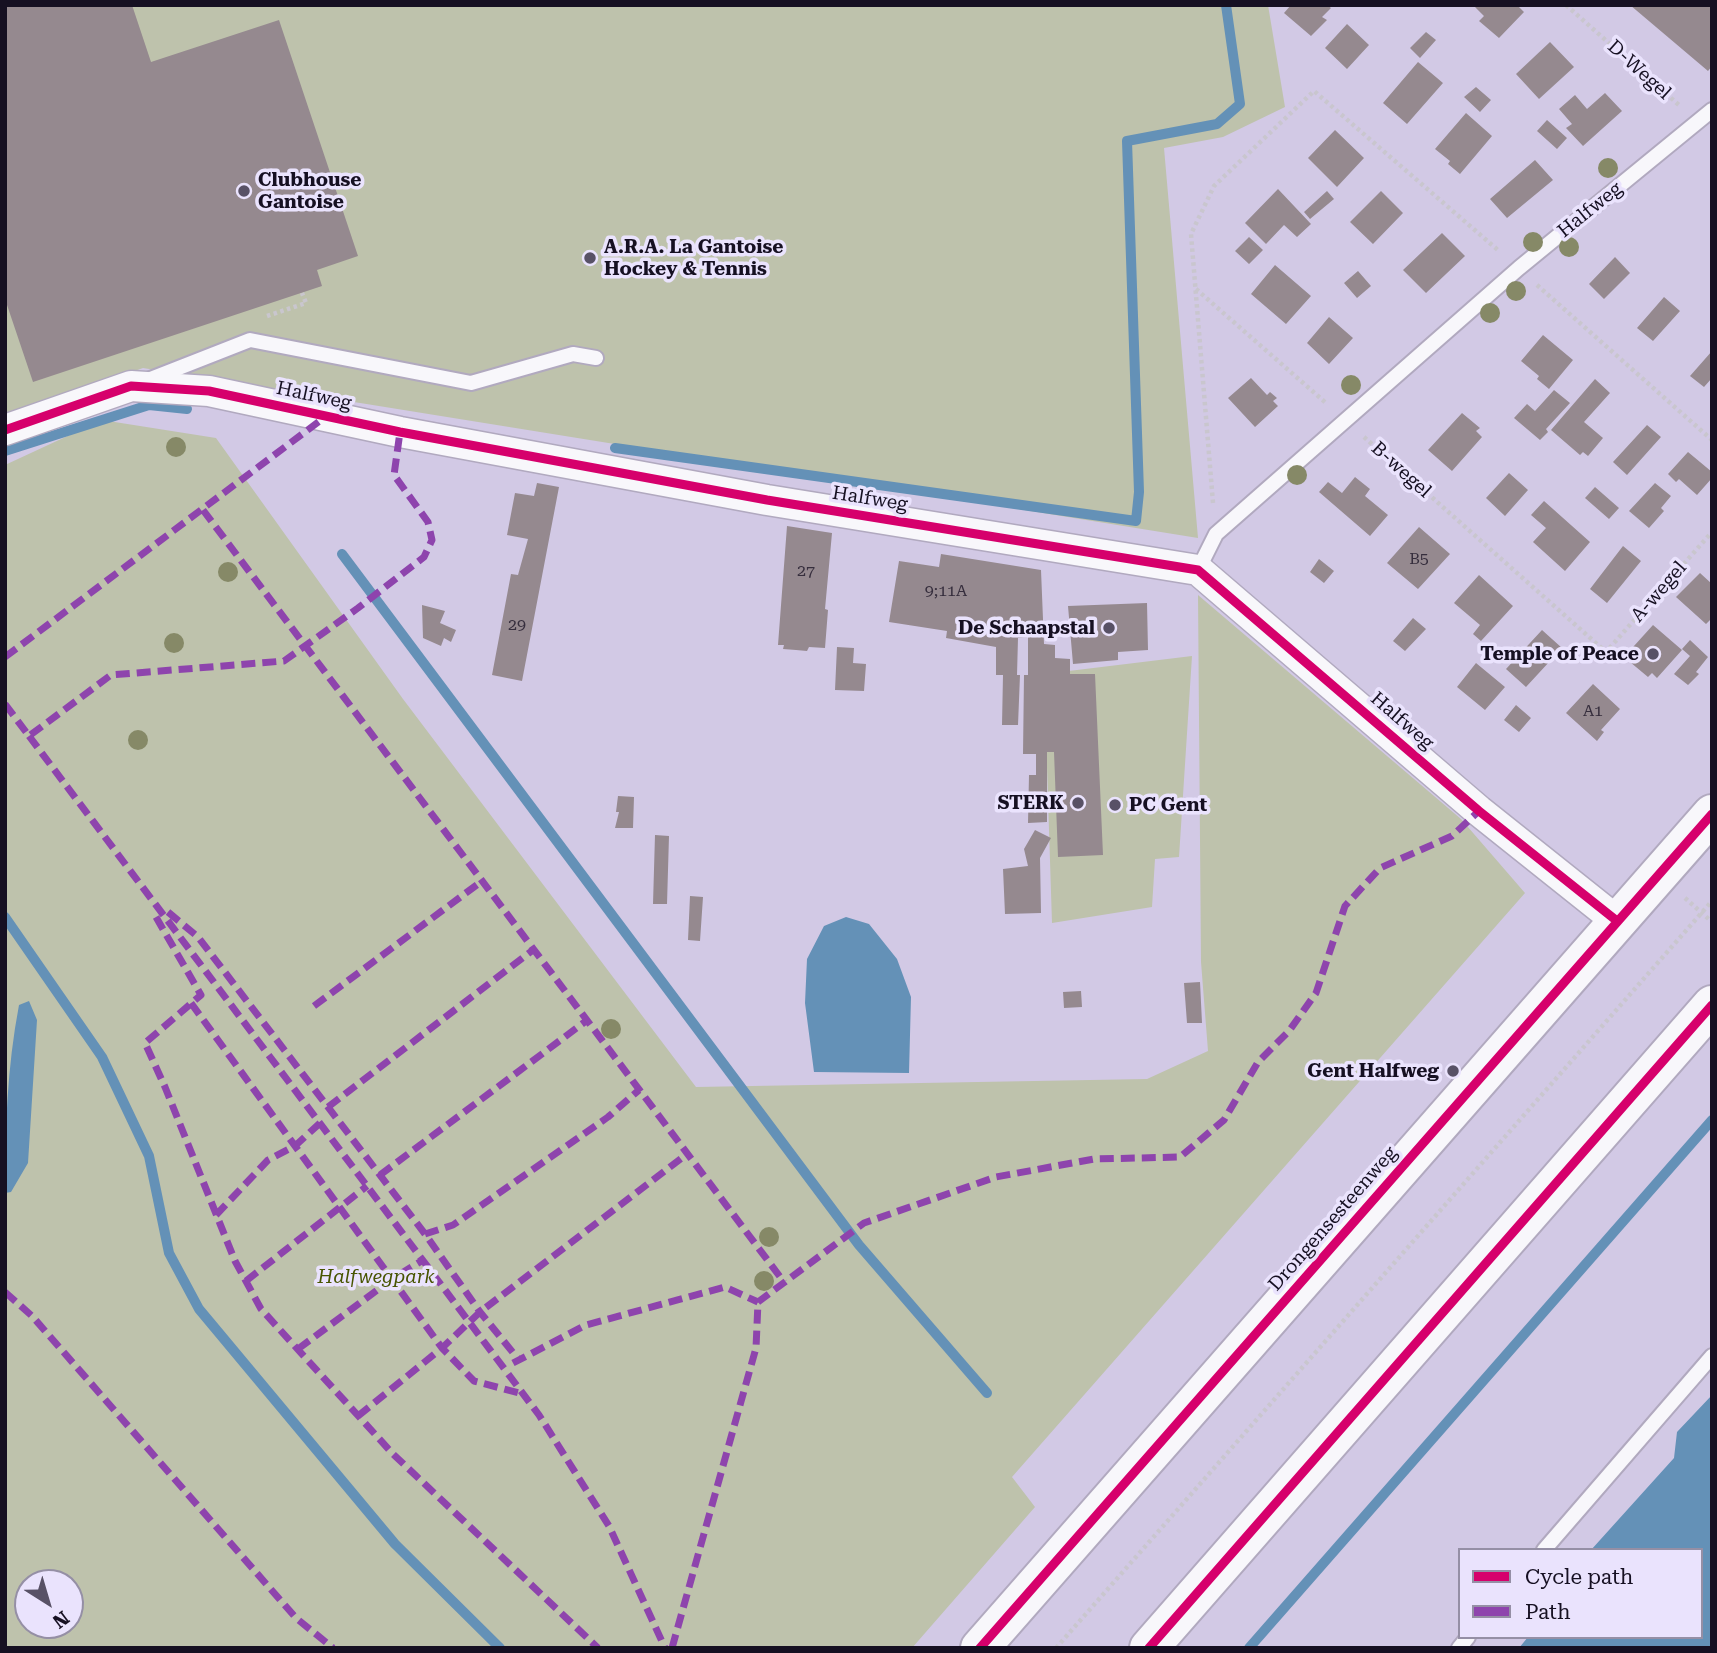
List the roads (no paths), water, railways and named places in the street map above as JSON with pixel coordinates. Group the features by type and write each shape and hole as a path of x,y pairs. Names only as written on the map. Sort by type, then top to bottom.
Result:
{"highway":[{"name":"Drongensesteenweg","path":"980,1648 1712,814"},
{"path":"1149,1648 1712,1005"}],"street":[{"name":"Halfweg","path":"5,430 131,386 209,391 400,432 767,500 1198,570 1479,811 1617,921"}],"lane":[{"name":"Halfweg","path":"1198,570 1216,534 1519,268 1712,110"},
{"path":"131,386 250,340 471,383 573,354 596,358"},
{"path":"1546,1548 1712,1356"}],"water":[{"path":"846,917 869,924 897,959 911,997 909,1073 814,1072 805,1003 807,959 824,926"},
{"path":"29,1001 37,1020 28,1163 11,1192 5,1193 9,1075 19,1005"},
{"path":"1712,1395 1712,1648 1519,1648 1526,1639 1703,1639 1703,1548 1593,1548 1674,1458 1677,1432"}],"waterway":[{"path":"615,448 1136,521 1139,492 1127,141 1217,124 1240,104 1226,5"},
{"path":"5,451 149,405 187,409"},
{"path":"342,554 859,1245 987,1393"},
{"path":"5,917 102,1057 149,1156 169,1253 199,1309 395,1544 500,1648"},
{"path":"1249,1648 1712,1120"}],"place":[{"name":"Clubhouse Gantoise","path":"244,191"},
{"name":"A.R.A. La Gantoise Hockey & Tennis","path":"590,258"},
{"name":"De Schaapstal","path":"1109,628"},
{"name":"Temple of Peace","path":"1653,654"},
{"name":"STERK","path":"1078,803"},
{"name":"PC Gent","path":"1115,805"},
{"name":"Gent Halfweg","path":"1453,1071"}],"park label":[{"name":"Halfwegpark","path":"376,1277"}]}
